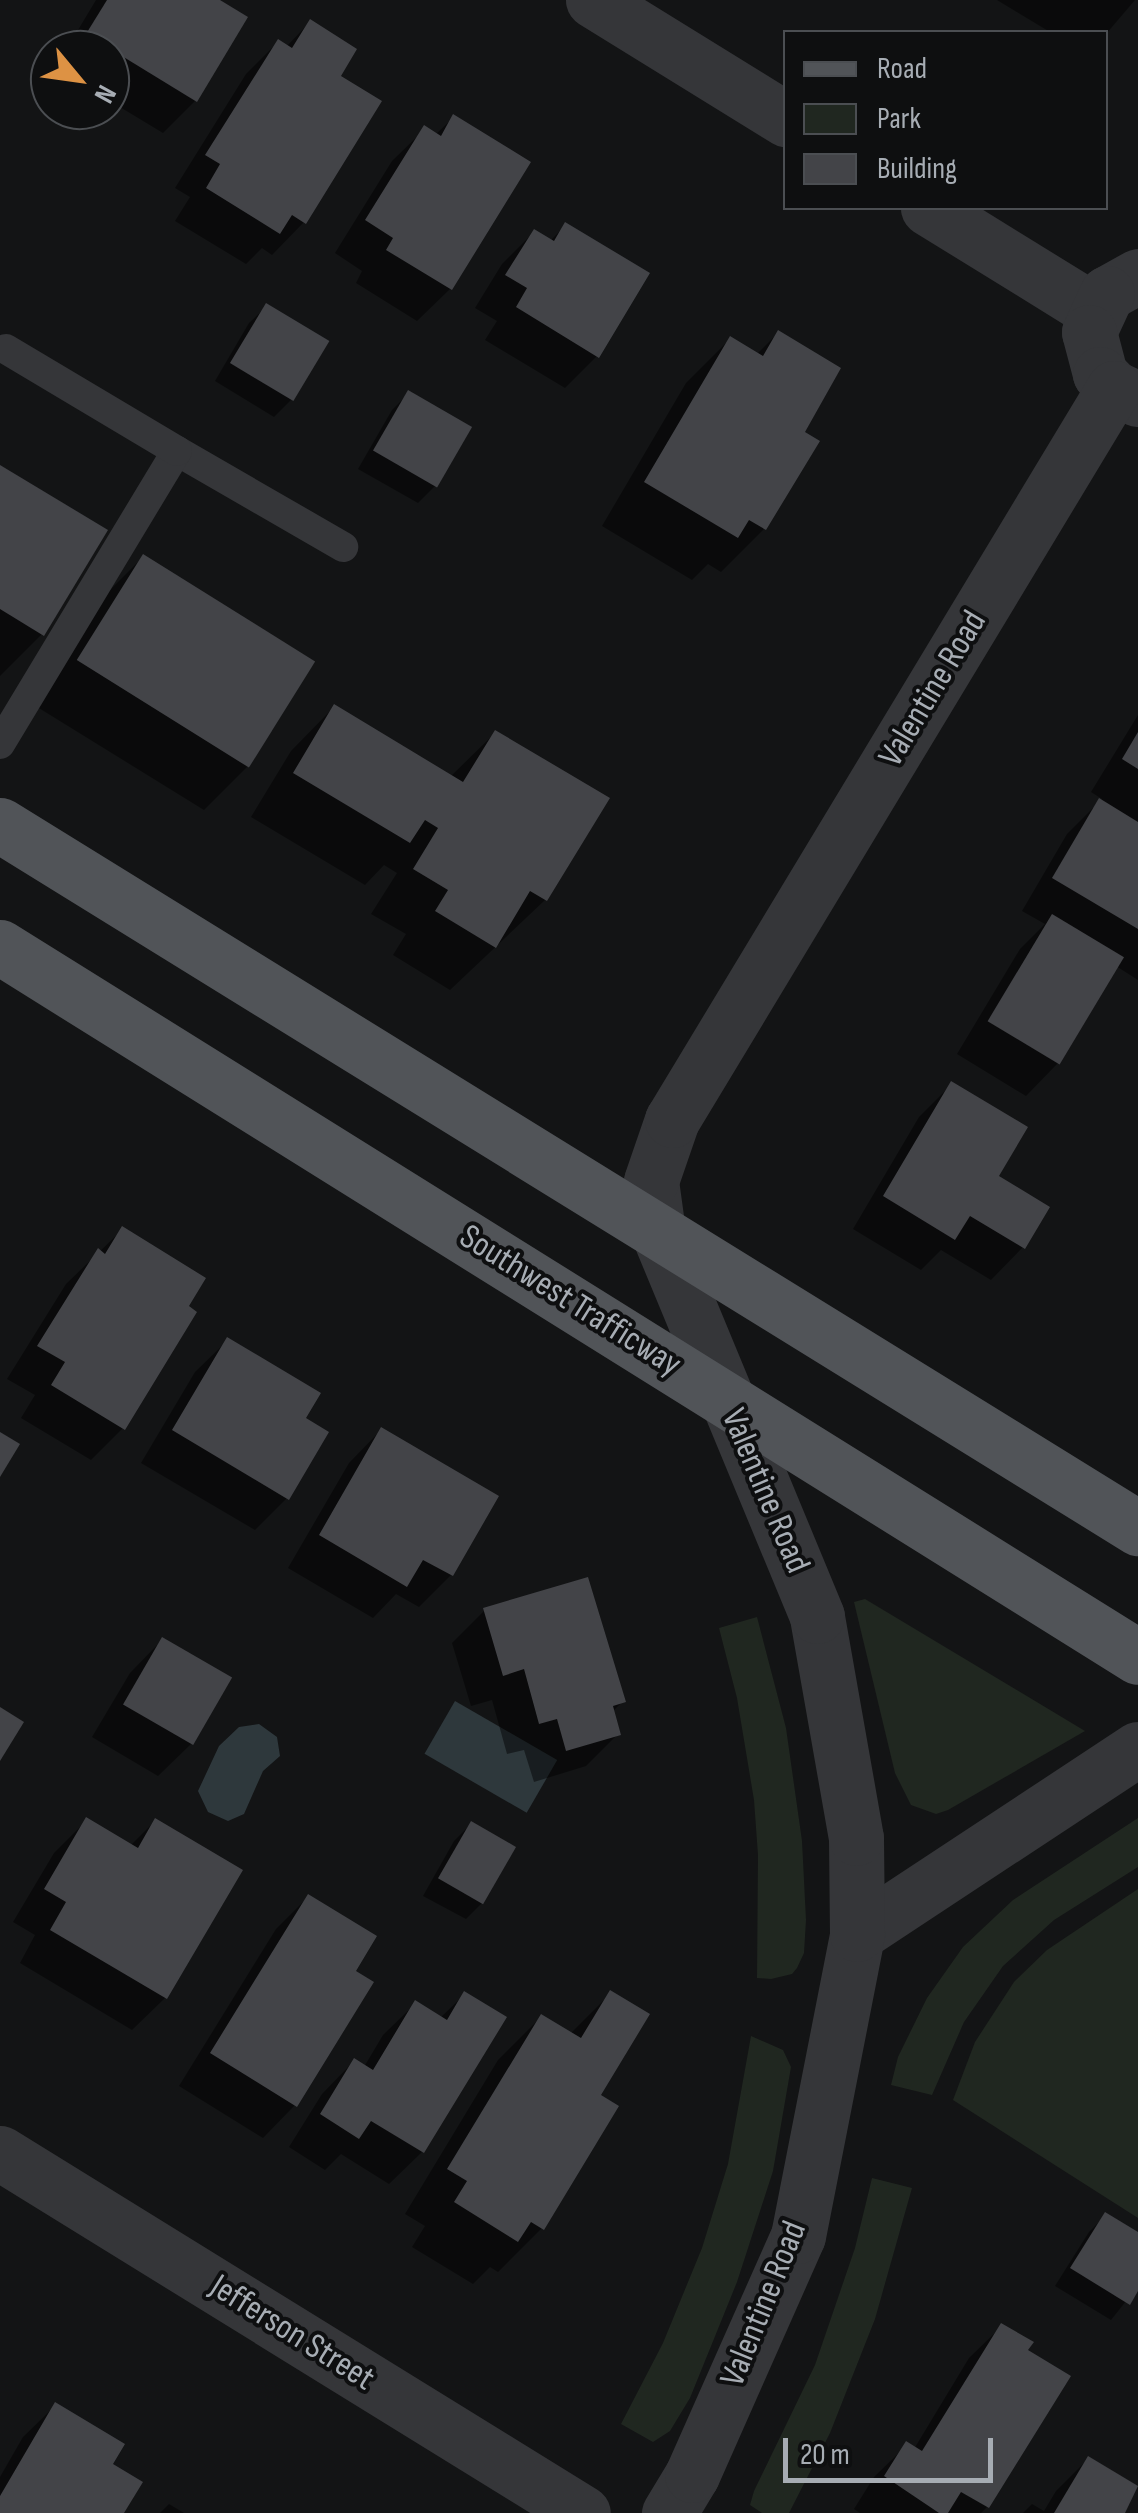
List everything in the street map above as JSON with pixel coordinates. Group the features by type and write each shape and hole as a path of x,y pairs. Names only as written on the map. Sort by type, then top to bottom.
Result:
{"main road":[{"path":"0,826 1138,1528"},
{"name":"Southwest Trafficway","path":"0,948 1138,1657"}],"street":[{"path":"593,0 783,117"},
{"path":"931,210 1096,312 1107,293 1138,276"},
{"name":"Valentine Road","path":"669,2513 692,2475 798,2236 857,1934 856,1838 817,1616 658,1232 651,1181 672,1120 1126,394 1100,374 1092,354 1089,332 1096,312"},
{"path":"857,1934 1138,1749"},
{"name":"Jefferson Street","path":"0,2153 583,2513"}],"lane":[{"path":"6,350 343,547"},
{"path":"0,744 177,451"}],"green space":[{"path":"865,1599 1085,1731 948,1810 936,1814 911,1805 895,1773 854,1602"},
{"path":"757,1617 786,1728 802,1841 806,1920 804,1953 797,1968 792,1974 771,1979 757,1978 758,1855 754,1800 737,1698 719,1628"},
{"path":"1138,1818 1138,1867 1054,1920 1003,1966 964,2022 932,2095 891,2085 898,2057 927,1998 963,1947 1013,1900"},
{"path":"1138,1889 1138,2218 953,2100 975,2042 1014,1982 1047,1950"},
{"path":"751,2036 783,2050 791,2067 773,2171 737,2282 690,2398 670,2431 653,2442 621,2424 663,2343 702,2248 728,2164"},
{"path":"872,2178 912,2188 875,2319 830,2433 789,2513 762,2513 750,2505 754,2491 815,2365 855,2248"}],"shaded area":[{"path":"455,1701 557,1760 527,1813 424,1754"},
{"path":"259,1724 277,1737 280,1756 263,1771 244,1814 228,1821 208,1812 198,1791 219,1746 239,1727"}],"building":[{"path":"107,0 220,0 248,17 197,102 130,61 130,30 88,30"},
{"path":"310,19 357,49 341,76 382,101 306,224 292,215 280,234 206,188 220,164 205,155 278,39 292,48"},
{"path":"453,114 531,162 452,290 386,250 393,238 365,220 424,125 441,136"},
{"path":"565,222 650,273 599,358 516,307 527,288 505,275 534,229 554,241"},
{"path":"266,303 329,341 293,401 230,363"},
{"path":"778,330 841,368 805,432 820,441 766,530 749,520 738,538 644,482 730,336 763,356"},
{"path":"408,390 472,427 437,488 373,451"},
{"path":"0,465 108,530 44,636 0,609"},
{"path":"143,554 315,662 249,768 77,660"},
{"path":"334,704 463,782 495,730 610,798 547,901 530,891 496,948 435,911 448,890 413,869 438,828 425,820 410,843 293,773"},
{"path":"1138,732 1138,769 1122,759"},
{"path":"1099,798 1138,822 1138,929 1052,878"},
{"path":"1052,914 1124,957 1060,1064 988,1021"},
{"path":"951,1081 1028,1127 999,1176 1050,1207 1025,1249 970,1216 955,1240 883,1196"},
{"path":"122,1226 206,1278 189,1306 197,1312 125,1430 51,1385 65,1362 37,1346 98,1248 105,1254"},
{"path":"227,1337 321,1393 306,1418 329,1432 289,1500 172,1430"},
{"path":"381,1427 499,1496 453,1576 423,1560 407,1587 319,1535"},
{"path":"0,1432 20,1444 0,1477"},
{"path":"588,1577 626,1702 613,1706 621,1735 566,1751 557,1719 539,1724 524,1669 503,1676 483,1608"},
{"path":"162,1637 232,1678 193,1745 123,1705"},
{"path":"0,1707 24,1722 0,1761"},
{"path":"86,1817 138,1848 155,1818 243,1870 167,1999 50,1930 66,1902 44,1889"},
{"path":"471,1821 516,1847 483,1904 438,1878"},
{"path":"308,1894 377,1936 356,1971 374,1982 297,2107 210,2053"},
{"path":"610,1990 650,2014 601,2095 619,2106 544,2230 531,2222 518,2242 454,2202 467,2181 447,2169 541,2014 581,2038"},
{"path":"464,1991 507,2017 424,2153 371,2121 359,2139 320,2114 354,2058 373,2070 415,2000 447,2020"},
{"path":"1105,2212 1138,2232 1138,2291 1130,2305 1070,2268"},
{"path":"1001,2323 1034,2342 1028,2350 1071,2376 989,2508 961,2492 948,2513 939,2513 884,2476 906,2441 922,2451"},
{"path":"55,2402 125,2444 113,2464 143,2482 124,2513 0,2513 0,2496"},
{"path":"1088,2456 1138,2486 1125,2513 1054,2513"}]}
